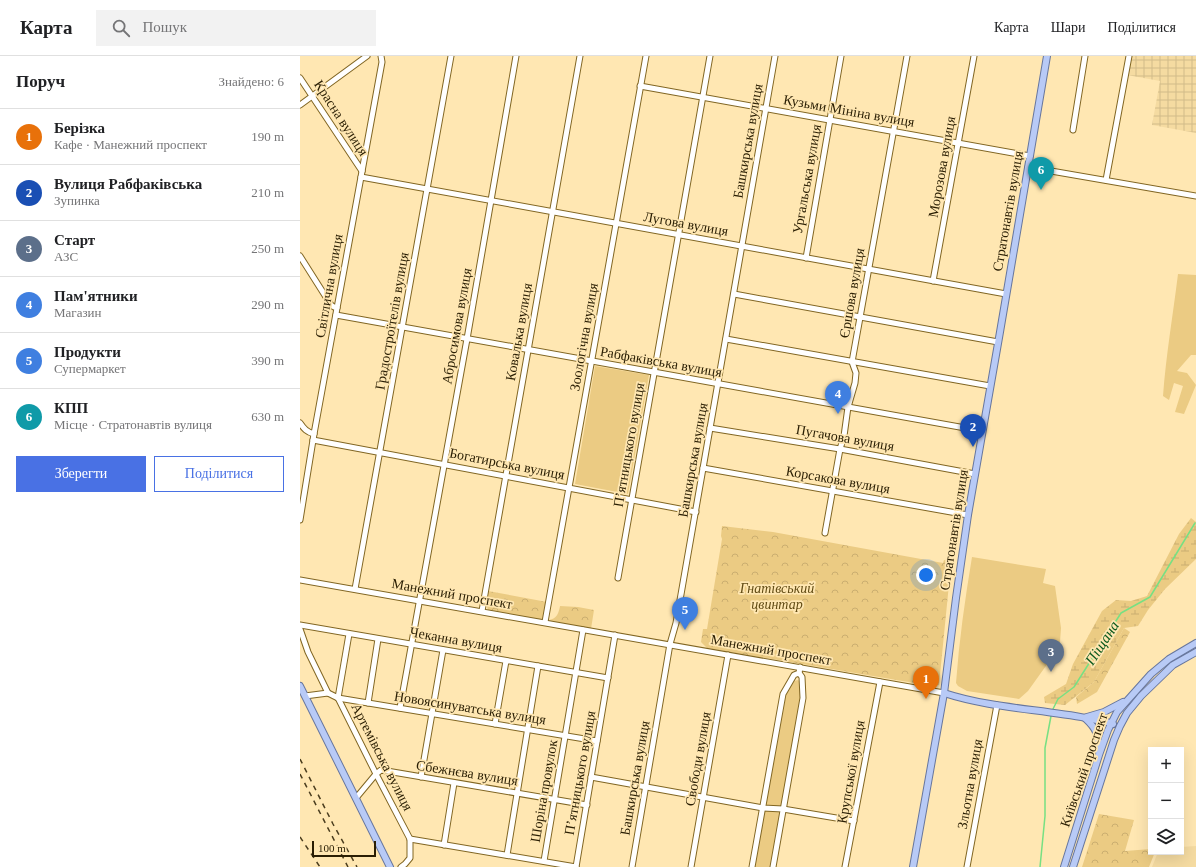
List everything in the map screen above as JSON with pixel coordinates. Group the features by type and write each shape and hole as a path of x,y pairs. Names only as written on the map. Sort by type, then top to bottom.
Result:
{"main road":[{"name":"Стратонавтів вулиця","path":"913,867 944,693 968,514 1047,56"},
{"name":"Київський проспект","path":"1064,867 1099,755 1111,723 1117,712 1126,700 1151,674 1169,659 1196,644"},
{"name":"Київський проспект","path":"1073,867 1114,740 1128,712 1141,696 1174,665 1196,652"},
{"path":"1151,674 1158,680"},
{"path":"300,686 390,867"},
{"name":"Манежний проспект","path":"944,693 959,698 997,705 1048,711 1120,726"},
{"path":"1085,718 1104,712 1126,700"},
{"path":"1085,718 1092,724 1098,733 1099,755"}],"street":[{"path":"300,105 367,56"},
{"name":"Світлична вулиця","path":"300,520 314,434 382,62 381,56"},
{"name":"Градостроїтелiв вулиця","path":"355,589 451,56"},
{"name":"Абросимова вулиця","path":"400,708 467,339 516,56"},
{"name":"Ковалька вулиця","path":"482,612 580,56"},
{"name":"Зоологічна вулиця","path":"546,622 646,56"},
{"name":"П’ятницького вулиця","path":"618,578 710,56"},
{"name":"Башкирська вулиця","path":"632,867 670,644 676,623 696,512 775,56"},
{"name":"Ургальська вулиця","path":"806,258 841,56"},
{"name":"Єршова вулиця","path":"825,533 831,491 844,436 848,407 855,383 856,373 852,362 907,56"},
{"name":"Морозова вулиця","path":"933,281 974,56"},
{"path":"1073,130 1085,56"},
{"path":"1106,180 1129,56"},
{"name":"Красна вулиця","path":"300,78 313,96 361,174"},
{"name":"Кузьми Мініна вулиця","path":"640,86 1030,156"},
{"path":"1028,167 1196,196"},
{"name":"Лугова вулиця","path":"361,174 427,189 491,201 1006,294"},
{"path":"300,256 331,305 337,308"},
{"path":"734,294 998,342"},
{"name":"Рабфаківська вулиця","path":"336,315 982,431"},
{"path":"726,339 990,386"},
{"path":"300,423 309,432 314,434"},
{"name":"Пугачова вулиця","path":"710,428 840,449 975,474"},
{"name":"Богатирська вулиця","path":"313,440 696,512"},
{"name":"Корсакова вулиця","path":"703,468 968,514"},
{"name":"Манежний проспект","path":"300,580 670,644 800,670 944,693"},
{"name":"Чеканна вулиця","path":"300,625 608,678"},
{"path":"300,629 308,652 328,693 305,696"},
{"name":"Шоріна провулок","path":"544,861 583,630"},
{"path":"338,698 349,634"},
{"name":"П’ятницького вулиця","path":"576,867 615,635"},
{"path":"368,703 378,639"},
{"path":"421,777 443,650"},
{"name":"Свободи вулиця","path":"692,867 728,655"},
{"path":"495,724 506,661"},
{"path":"507,855 538,666"},
{"path":"752,867 783,694 794,675 800,670 802,677 802,698 773,867"},
{"name":"Крупської вулиця","path":"845,867 880,682"},
{"name":"Артемівська вулиця","path":"328,693 338,698 410,839 410,858 401,867"},
{"name":"Новоясинуватська вулиця","path":"338,698 597,741"},
{"name":"Зльотна вулиця","path":"967,867 997,705"},
{"name":"Сбежнєва вулиця","path":"376,774 381,770 587,805"},
{"path":"356,798 376,774"},
{"path":"592,777 703,798 763,808 783,808 854,821"},
{"path":"444,844 454,783"},
{"path":"410,839 576,867"}],"shaded area":[{"path":"1131,56 1196,56 1196,133 1152,125 1160,81 1127,75"},
{"path":"1196,846 1196,867 1152,867 1157,855 1184,855 1184,847"}],"green space":[{"path":"1178,274 1196,275 1196,355 1191,355 1177,371 1187,373 1196,385 1184,414 1175,412 1183,386 1174,383 1169,400 1163,396"},
{"path":"595,366 649,375 628,494 575,484"},
{"path":"1191,518 1196,522 1196,559 1165,589 1148,610 1138,626 1124,628 1094,682 1065,705 1045,703 1044,697 1066,684 1073,664 1102,611 1116,600 1131,601 1147,596 1179,534"},
{"name":"Гнатівський цвинтар","path":"722,526 773,532 943,563 944,560 951,561 939,685 932,686 707,648 701,642 703,629 707,629 722,539"},
{"path":"972,557 1046,569 1043,583 1055,586 1061,628 1060,642 1053,656 1028,691 1019,699 967,691 958,686 956,683 962,620"},
{"path":"488,591 547,602 544,618 540,620 488,610 486,603"},
{"path":"560,606 594,610 591,629 549,621 557,615"},
{"path":"1124,628 1130,632 1097,692 1077,704 1076,697 1094,682"},
{"path":"798,680 800,682 801,698 771,867 755,867 786,695 794,681"},
{"path":"1099,814 1134,820 1125,851 1148,849 1148,855 1154,855 1149,867 1082,867"}],"waterway":[{"name":"Піщана","path":"1053,709 1058,699 1074,687 1121,613 1150,597 1195,523"},
{"name":"Піщана","path":"1040,867 1045,816 1045,748 1051,716"}],"railway":[{"path":"300,759 357,867"},
{"path":"300,774 348,867"},
{"path":"300,837 320,867"}],"place":[{"name":"КПП","path":"1041,190"},
{"name":"Пам'ятники","path":"838,414"},
{"name":"Вулиця Рабфаківська","path":"973,447"},
{"name":"Продукти","path":"685,630"},
{"name":"Старт","path":"1051,672"},
{"name":"Берізка","path":"926,699"}]}
